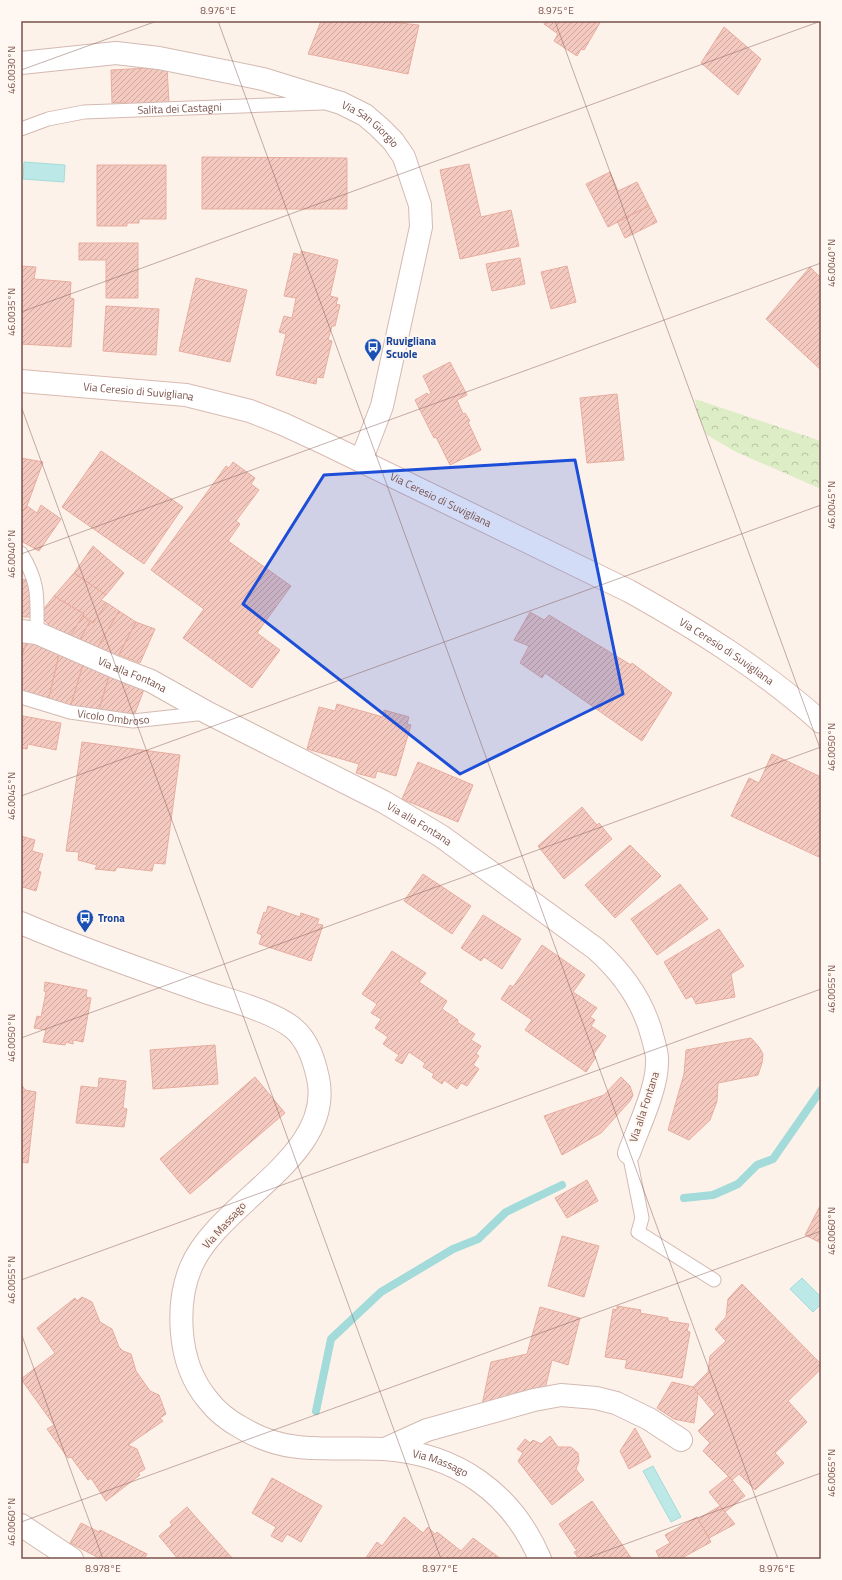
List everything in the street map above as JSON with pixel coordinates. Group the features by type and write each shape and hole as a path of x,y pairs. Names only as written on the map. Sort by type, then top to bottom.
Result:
{"street":[{"name":"Via San Giorgio","path":"21,63 116,53 152,57 263,79 341,103 365,115 393,141 404,157 420,205 421,227 382,406 361,460"},
{"name":"Via Ceresio di Suvigliana","path":"21,381 186,395 216,402 283,424 361,460 629,591 676,617 738,656 803,706 821,722"},
{"name":"Via alla Fontana","path":"29,632 151,681 208,713 384,802 441,836 596,948 613,964 626,980 644,1010 657,1064 654,1083 629,1153"},
{"name":"Via Massago","path":"21,923 74,946 250,1007 284,1022 301,1037 314,1063 318,1081 318,1107 302,1143 293,1154 224,1221 199,1252 191,1265 184,1285 181,1303 181,1322 185,1351 191,1371 209,1402 223,1416 254,1436 282,1446 385,1449 416,1453 452,1465 486,1486 512,1510 528,1533 540,1559"},
{"path":"385,1449 427,1430 534,1400 561,1395 596,1398 616,1403 649,1419 681,1440"},
{"path":"21,1525 72,1559"}],"lane":[{"name":"Salita dei Castagni","path":"21,129 48,119 84,112 341,103"},
{"path":"21,553 37,586 29,632"},
{"name":"Vicolo Ombroso","path":"21,697 70,712 133,720 208,713"},
{"path":"629,1153 642,1218 638,1232 714,1280"}],"highlighted area":[{"path":"575,460 623,694 460,774 243,604 324,475"}],"green space":[{"path":"695,399 821,441 821,489 736,452 707,435 698,415"}],"water":[{"path":"24,162 65,165 64,182 23,179"},
{"path":"802,1278 821,1297 821,1304 813,1312 790,1289"},
{"path":"653,1466 681,1517 671,1522 643,1471"}],"building":[{"path":"321,21 381,21 419,25 408,74 308,54"},
{"path":"545,21 601,21 584,50 581,49 577,56 554,41 558,34 544,24"},
{"path":"724,27 761,59 738,95 701,63"},
{"path":"167,67 169,103 125,105 125,102 112,103 111,70"},
{"path":"202,157 347,158 347,209 202,209"},
{"path":"469,164 481,217 511,210 519,246 460,259 440,170"},
{"path":"97,165 166,165 166,219 139,219 139,223 127,223 127,226 97,226"},
{"path":"610,172 618,191 637,182 649,206 608,227 586,184"},
{"path":"649,206 657,222 625,238 617,221"},
{"path":"79,243 138,243 138,298 106,298 106,260 79,260"},
{"path":"301,251 338,260 330,296 338,298 336,304 340,305 335,326 332,326 328,340 332,341 323,378 317,377 316,384 276,375 286,334 279,332 284,316 292,318 296,298 284,296 294,253 301,255"},
{"path":"520,258 525,284 492,291 486,264"},
{"path":"21,266 36,267 34,279 71,282 70,298 74,299 71,347 21,344"},
{"path":"567,266 576,302 551,309 541,272"},
{"path":"810,267 821,278 821,370 766,319"},
{"path":"196,278 247,290 230,362 179,351"},
{"path":"106,306 159,309 156,355 103,351"},
{"path":"450,362 467,395 457,400 463,414 465,413 470,421 468,422 481,450 450,465 436,437 434,438 415,400 427,393 428,395 431,393 423,376"},
{"path":"617,394 624,460 587,463 580,398"},
{"path":"101,451 183,507 144,564 62,507"},
{"path":"21,458 43,462 27,506 21,512"},
{"path":"233,462 255,478 251,484 259,490 236,521 240,524 228,541 291,586 257,633 280,650 252,688 183,638 204,609 151,570 226,466 229,468"},
{"path":"41,505 61,519 39,551 21,541 21,512 27,506 37,513"},
{"path":"93,546 124,573 106,595 74,573"},
{"path":"74,573 106,595 101,600 107,603 93,623 83,616 84,614 54,596"},
{"path":"32,579 32,617 21,617 21,580"},
{"path":"54,596 84,614 67,641 48,630 50,626 39,615"},
{"path":"107,603 119,611 93,655 77,645 90,621 93,623"},
{"path":"119,611 136,622 113,665 93,655"},
{"path":"530,612 544,620 549,615 631,665 632,663 672,693 642,741 545,673 542,678 520,663 529,646 514,640"},
{"path":"83,616 90,621 77,645 67,641"},
{"path":"136,622 155,629 140,663 119,655"},
{"path":"28,639 60,650 48,702 21,692 21,657"},
{"path":"21,641 27,642 21,657"},
{"path":"60,650 84,661 70,708 48,702"},
{"path":"84,661 111,669 98,713 70,708"},
{"path":"111,669 146,684 134,716 106,710 105,715 98,713"},
{"path":"337,704 383,717 384,710 409,717 407,724 411,725 396,776 377,771 375,778 356,773 359,764 307,749 319,707 335,711"},
{"path":"23,716 61,723 56,750 28,744 27,749 21,748"},
{"path":"82,742 180,755 165,864 154,863 152,871 117,867 115,871 95,869 97,865 78,860 79,852 66,851"},
{"path":"772,754 821,777 821,858 731,816 749,778 759,783"},
{"path":"418,762 473,785 458,822 402,799"},
{"path":"582,807 597,825 599,823 612,839 564,879 538,846"},
{"path":"21,836 35,840 32,851 43,854 38,871 41,872 36,891 23,887 21,893"},
{"path":"630,845 661,876 615,918 585,885"},
{"path":"423,874 471,906 452,934 404,901"},
{"path":"680,884 708,919 657,955 631,919"},
{"path":"268,906 300,917 301,913 319,919 317,924 323,925 311,961 259,944 262,935 257,933 264,912 266,913"},
{"path":"483,915 521,939 502,969 484,957 481,961 461,948"},
{"path":"719,929 744,966 731,974 735,997 696,1004 692,996 686,999 664,962"},
{"path":"542,945 585,975 573,992 597,1008 590,1017 595,1020 591,1026 606,1036 593,1055 596,1057 586,1072 525,1030 532,1020 501,999 510,985 513,987"},
{"path":"392,951 426,973 419,982 447,1001 442,1009 458,1020 457,1022 475,1034 471,1040 481,1046 476,1054 479,1056 473,1065 479,1069 467,1086 461,1083 457,1089 444,1080 442,1084 432,1077 434,1074 423,1067 425,1063 409,1052 402,1064 395,1060 399,1055 383,1044 388,1037 375,1028 381,1019 371,1013 377,1004 362,994"},
{"path":"45,982 87,990 86,997 91,998 83,1042 73,1040 73,1044 66,1042 65,1045 43,1042 46,1030 34,1028 37,1016 41,1017 46,992 44,991"},
{"path":"751,1038 763,1054 758,1075 718,1083 717,1101 710,1120 689,1140 668,1130 684,1074 686,1050"},
{"path":"215,1045 218,1084 153,1089 150,1050"},
{"path":"255,1077 285,1113 190,1194 160,1159"},
{"path":"621,1077 630,1086 633,1095 630,1101 601,1133 562,1155 544,1116 604,1095"},
{"path":"99,1078 126,1081 123,1108 127,1109 124,1127 76,1123 81,1086 98,1088"},
{"path":"21,1084 25,1090 36,1092 28,1163 21,1162"},
{"path":"587,1180 598,1201 567,1218 555,1198"},
{"path":"821,1204 821,1243 805,1235"},
{"path":"562,1236 599,1246 584,1297 548,1286"},
{"path":"742,1284 821,1364 821,1369 788,1401 807,1422 775,1453 784,1463 755,1490 739,1474 732,1480 703,1451 710,1443 698,1431 715,1414 693,1387 708,1372 710,1356 726,1341 715,1329 726,1317 728,1299"},
{"path":"82,1297 92,1302 100,1322 112,1329 119,1347 123,1351 131,1354 136,1371 150,1391 159,1395 166,1414 160,1418 163,1421 128,1445 137,1449 145,1469 138,1473 140,1475 106,1501 91,1478 88,1480 71,1457 68,1458 47,1429 54,1425 21,1379 55,1353 37,1328 75,1298 77,1301"},
{"path":"617,1306 641,1310 640,1313 668,1318 668,1321 689,1324 687,1331 690,1332 682,1378 625,1368 627,1360 605,1357 613,1309 617,1310"},
{"path":"540,1307 580,1318 568,1365 552,1360 545,1389 482,1405 491,1362 527,1354"},
{"path":"672,1382 693,1387 698,1394 694,1423 674,1419 657,1408"},
{"path":"635,1428 651,1457 629,1469 620,1451"},
{"path":"550,1436 558,1447 571,1447 578,1453 579,1461 576,1469 584,1480 552,1505 518,1461 523,1453 517,1449 525,1439 530,1443 533,1440 541,1444"},
{"path":"729,1476 745,1496 725,1512 709,1492"},
{"path":"272,1478 322,1506 301,1542 287,1534 282,1542 271,1536 276,1527 252,1513"},
{"path":"592,1501 632,1559 579,1559 574,1552 577,1551 559,1524"},
{"path":"720,1506 735,1524 709,1538 698,1519"},
{"path":"187,1507 233,1559 178,1559 159,1536 172,1525 170,1522"},
{"path":"404,1517 423,1533 428,1527 435,1534 437,1532 461,1551 473,1538 501,1559 365,1559 377,1542 382,1546"},
{"path":"697,1517 711,1542 680,1559 660,1559 656,1551 670,1543 665,1535"},
{"path":"81,1523 99,1532 100,1530 147,1554 144,1559 101,1559 70,1543"}],"waterway":[{"path":"684,1198 713,1195 738,1184 757,1165 773,1159 821,1090"},
{"path":"316,1411 331,1339 381,1292 453,1249 478,1239 506,1212 562,1185"}],"place":[{"name":"Ruvigliana Scuole","path":"373,362"},
{"name":"Trona","path":"85,933"}]}
